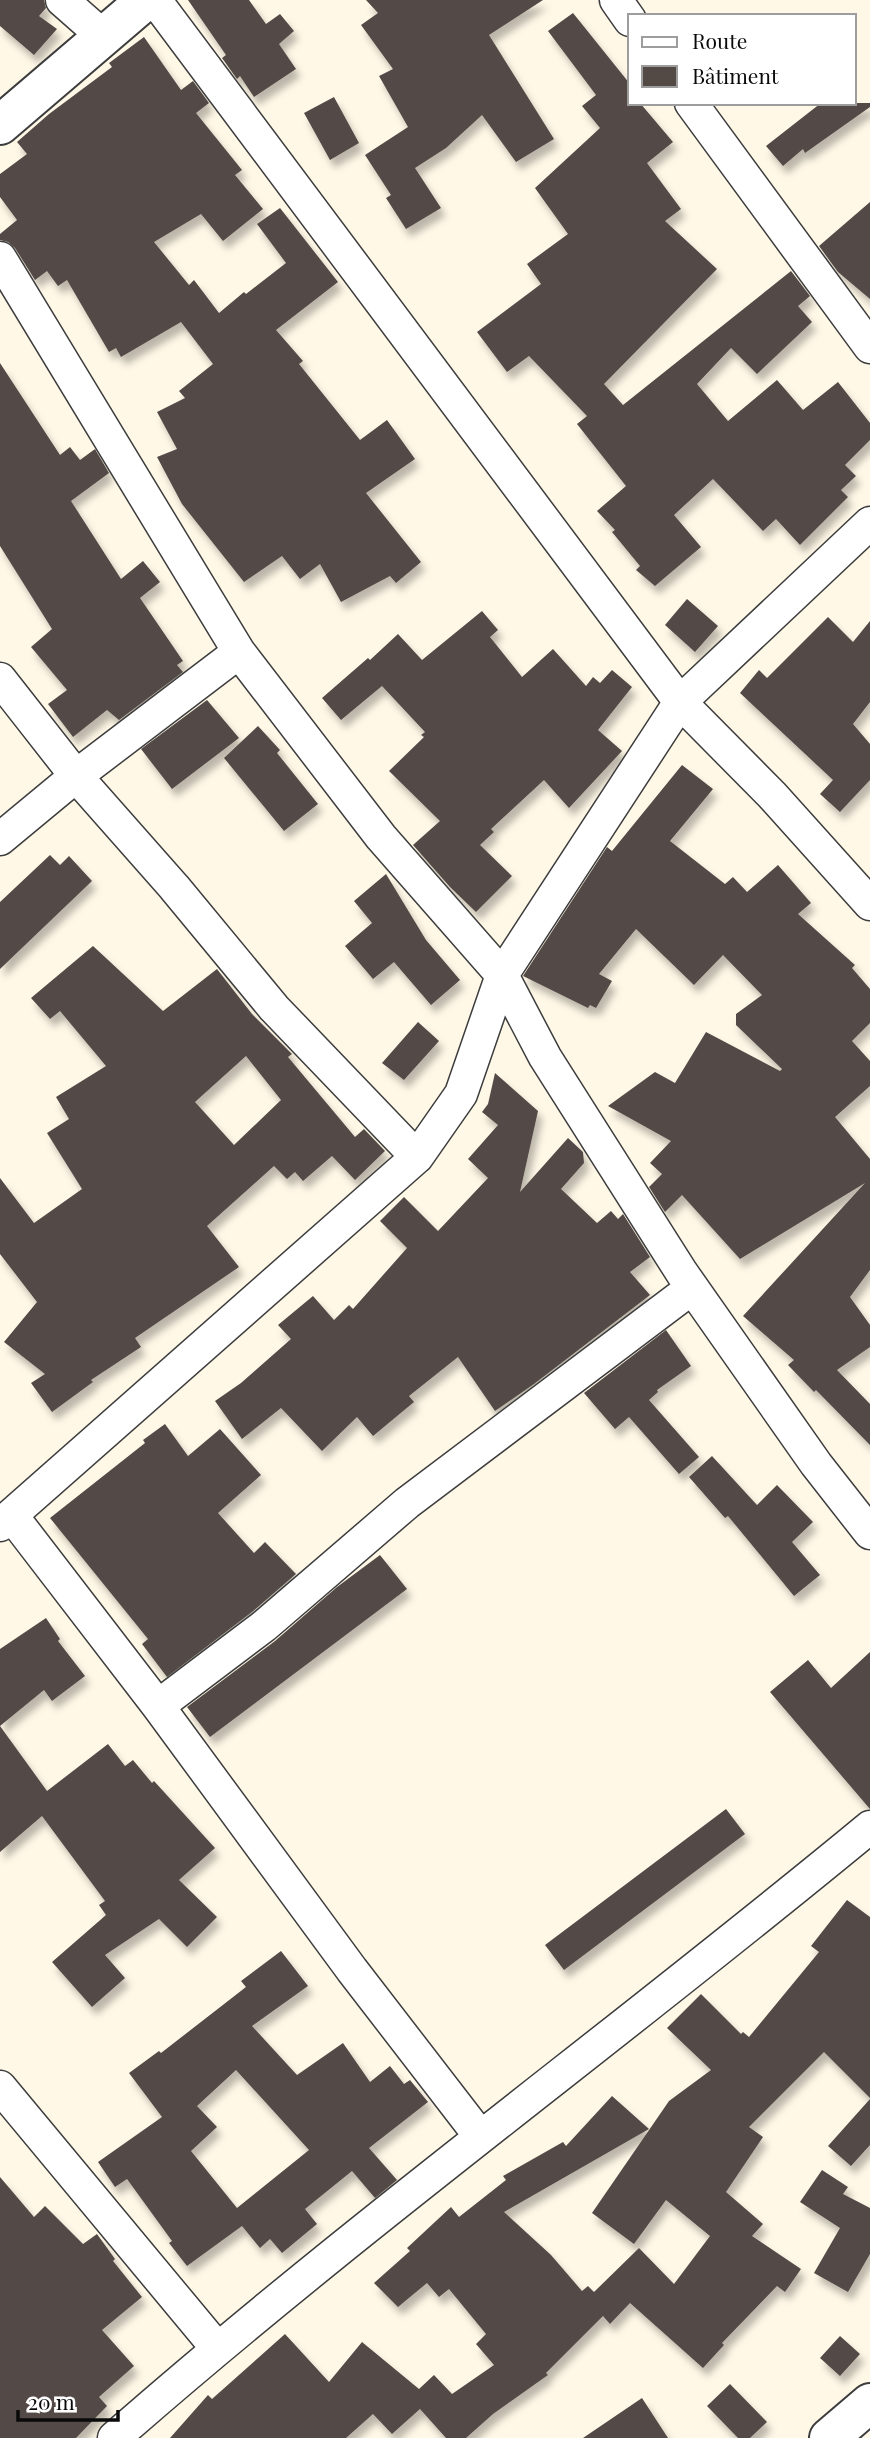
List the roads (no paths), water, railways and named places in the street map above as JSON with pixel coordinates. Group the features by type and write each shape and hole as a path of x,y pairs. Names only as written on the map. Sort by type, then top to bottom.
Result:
{"street":[{"path":"62,0 103,37"},
{"path":"0,125 146,0"},
{"path":"155,0 680,702 772,795 870,904"},
{"path":"616,0 628,17"},
{"path":"692,105 870,346"},
{"path":"0,258 239,652 381,838 502,975 558,1078 692,1288 816,1464 870,1533"},
{"path":"480,2136 352,1970 158,1706 6,1521 417,1157 461,1094 502,975 680,702 870,523"},
{"path":"0,839 76,776 239,652"},
{"path":"0,679 76,776 174,887 274,1008 417,1157"},
{"path":"158,1706 264,1626 407,1503 692,1288"},
{"path":"114,2438 217,2348 480,2136 753,1924 870,1826"},
{"path":"0,2087 217,2348"},
{"path":"829,2438 870,2403"}]}
